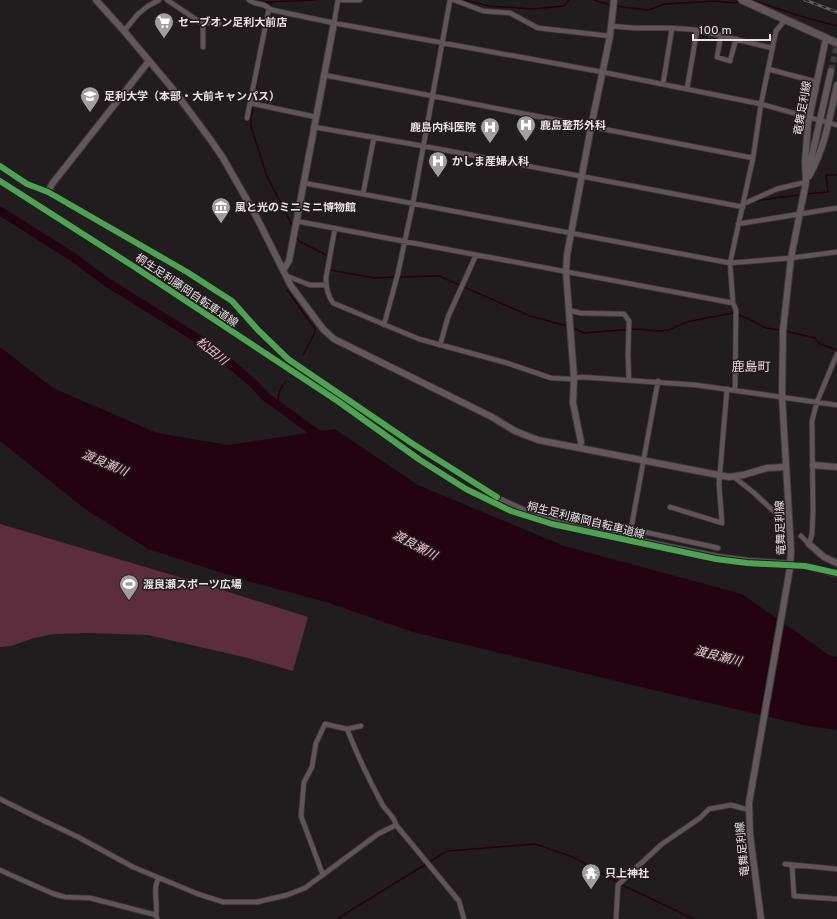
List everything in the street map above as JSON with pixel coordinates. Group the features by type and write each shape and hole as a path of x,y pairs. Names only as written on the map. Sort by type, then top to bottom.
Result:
{"main road":[{"path":"742,0 837,43"}],"street":[{"path":"96,0 124,31 188,109 223,158 298,295 323,329 334,339 492,417 521,434 538,440 580,447 719,476 734,477 760,469 786,467"},
{"path":"124,31 138,14 159,0"},
{"path":"167,0 200,22 219,24"},
{"path":"249,0 254,4 269,8 334,22 602,72 761,104 837,125"},
{"path":"284,270 289,261 338,0 360,0"},
{"path":"384,325 398,273 413,203 450,0"},
{"path":"454,0 483,11 510,13 538,28 610,36"},
{"path":"580,447 581,442 572,403 574,378 566,272 567,255 610,36 614,0"},
{"path":"247,118 269,8"},
{"path":"735,390 736,310 733,302 730,263 743,205 772,48 776,31 785,20"},
{"path":"202,47 203,23"},
{"path":"611,26 697,30 772,48"},
{"path":"663,84 672,28"},
{"path":"687,89 697,30"},
{"path":"721,35 717,57 730,61 736,39"},
{"name":"竜舞足利線","path":"761,919 751,843 749,803 791,566 791,534 782,396 783,330 791,258 806,182 806,148 809,117 826,38"},
{"path":"48,192 52,184 149,61"},
{"path":"768,69 817,82"},
{"path":"314,127 423,146 582,177 743,205 777,190 806,182 831,71"},
{"path":"324,75 752,158"},
{"name":"竜舞足利線","path":"806,182 815,166 825,139 837,87"},
{"path":"250,102 316,117"},
{"path":"363,194 374,137"},
{"path":"0,166 27,184 48,192 187,272 232,301 258,330 288,359 374,418 494,496 538,516 584,528 728,558 791,566"},
{"path":"304,183 730,263 791,258 837,252"},
{"path":"738,224 837,208"},
{"path":"296,221 733,302"},
{"path":"335,228 326,271 326,286 330,300 333,303 419,339 551,378 658,382 782,396 837,405"},
{"path":"440,345 448,317 476,255"},
{"path":"287,276 310,285 326,286"},
{"path":"569,310 580,313 624,314 629,321 629,380"},
{"path":"809,544 812,534 813,511 812,421 817,402 837,354"},
{"path":"658,382 631,529 718,548"},
{"path":"670,507 722,523 719,476 727,389"},
{"path":"813,465 837,468"},
{"path":"734,477 781,518"},
{"path":"801,536 824,557 837,563"},
{"path":"323,876 301,816 304,782 312,767 316,743 325,724 347,729 361,726"},
{"path":"347,729 364,769 382,805 395,819 396,825 459,901 464,919"},
{"path":"0,799 78,837 133,867 198,894 223,902 257,902 287,895 305,888 378,834 396,825"},
{"path":"616,919 618,885 662,844 700,818 709,809 731,805 749,810"},
{"path":"785,864 837,868"},
{"path":"792,864 794,896 837,899"},
{"path":"0,870 54,894 65,897 90,898 156,917 156,888 159,878"}],"shaded area":[{"name":"渡良瀬スポーツ広場","path":"0,524 308,617 293,671 248,658 148,635 87,633 55,634 34,638 11,646 0,647"},
{"path":"804,567 837,574 837,578 813,572"}],"water":[{"name":"渡良瀬川","path":"0,347 53,388 157,433 228,445 335,429 418,485 564,546 742,594 829,655 837,657 837,730 808,726 413,632 326,602 247,581 148,549 85,509 0,441"}],"pier":[{"path":"777,616 785,622 768,718 760,717"}],"waterway":[{"path":"255,0 268,2 315,0"},
{"path":"465,0 489,6 531,9 564,6 569,0"},
{"path":"594,0 611,5"},
{"path":"752,0 800,16 837,26"},
{"path":"615,6 648,10 665,4 715,1 735,3 739,1"},
{"path":"270,8 271,2"},
{"path":"260,63 251,117 251,126 266,174 293,227"},
{"path":"805,194 828,192 826,175 837,175"},
{"path":"752,202 801,195"},
{"name":"松田川","path":"0,211 73,257 105,281 208,345 254,384 266,397 324,439"},
{"path":"296,234 299,241 328,256"},
{"path":"330,270 374,278 395,277"},
{"path":"399,277 439,276 530,316 567,326"},
{"path":"287,290 315,329 315,332 303,355"},
{"path":"573,328 584,333 635,329 659,331 669,330 686,322 733,313 766,328 781,330"},
{"path":"785,331 815,338 820,344 837,350"},
{"path":"279,407 279,393 286,381"},
{"path":"337,919 447,851 535,844 573,857 624,886 694,919"}],"tunnel":[{"path":"831,71 837,44"}],"railway":[{"path":"805,0 837,12"}],"cycle path":[{"name":"桐生足利藤岡自転車道線","path":"0,166 27,184 48,192 187,272 232,301 258,330 288,359 413,444 497,497"},
{"name":"桐生足利藤岡自転車道線","path":"0,181 133,266 339,402 420,460 466,489 511,511 552,524 716,559 747,563 805,566 837,573"}],"place":[{"name":"セーブオン足利大前店","path":"164,39"},
{"name":"足利大学（本部・大前キャンパス）","path":"90,113"},
{"name":"鹿島整形外科","path":"526,142"},
{"name":"鹿島内科医院","path":"490,144"},
{"name":"かしま産婦人科","path":"438,178"},
{"name":"風と光のミニミニ博物館","path":"221,224"},
{"name":"渡良瀬スポーツ広場","path":"129,601"},
{"name":"只上神社","path":"591,890"}],"district":[{"name":"鹿島町","path":"751,366"}]}
